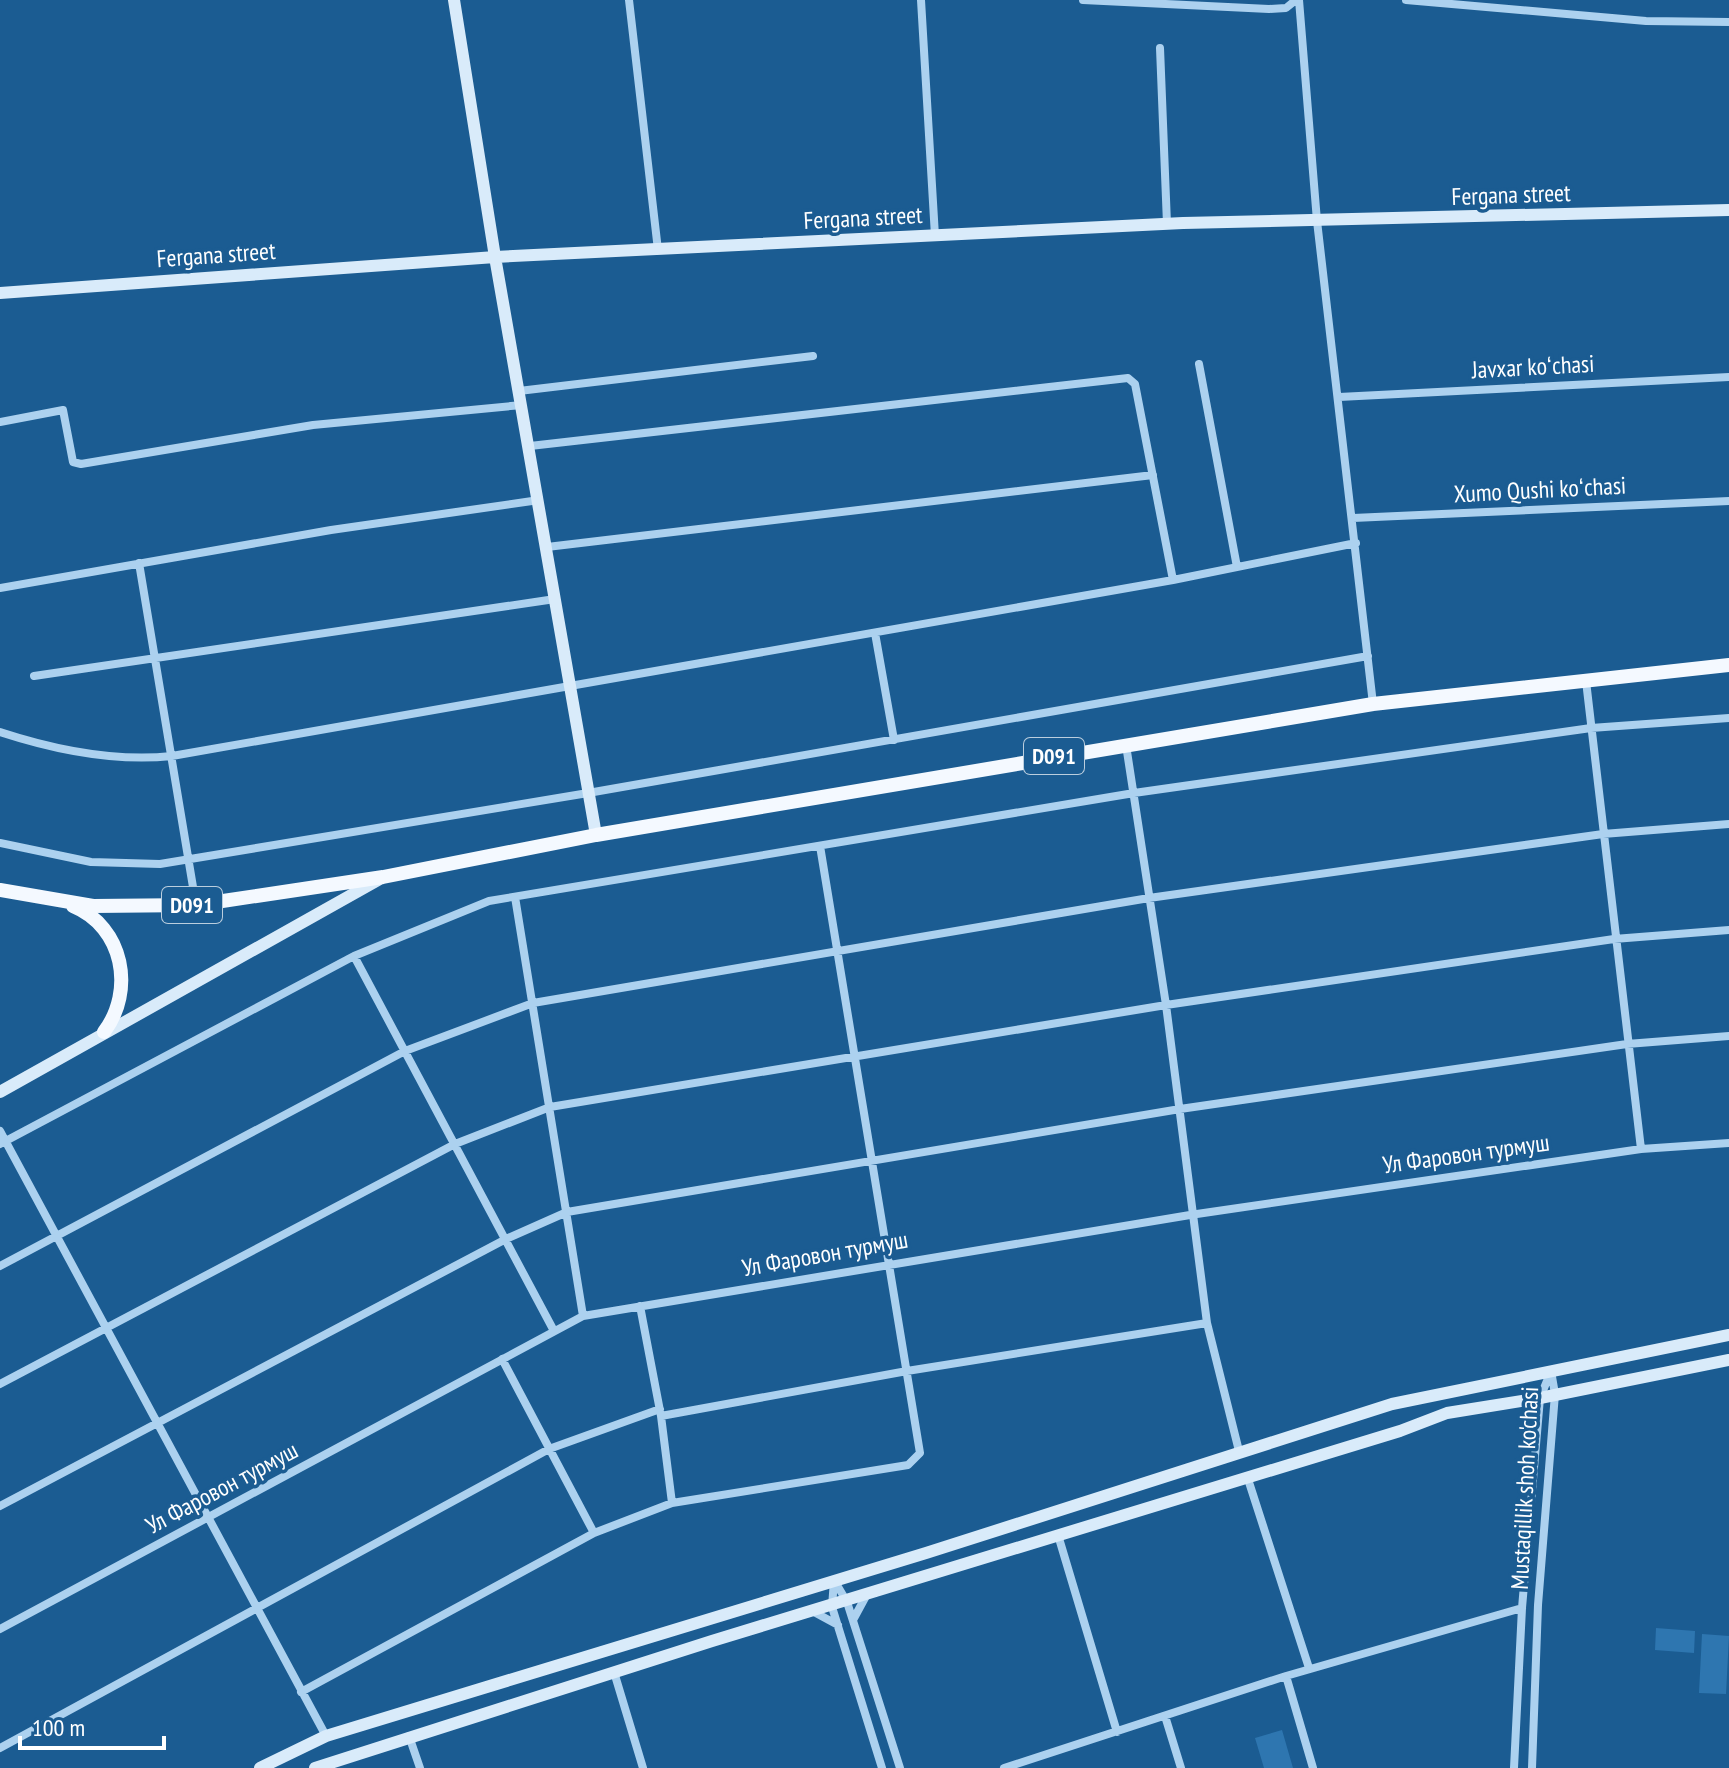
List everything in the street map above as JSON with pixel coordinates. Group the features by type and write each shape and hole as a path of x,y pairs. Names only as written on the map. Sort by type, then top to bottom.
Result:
{"main road":[{"name":"D091","path":"0,890 58,901 127,907 196,905 383,877 596,835 1373,704 1729,665"},
{"path":"58,901 79,908 96,921 118,954 122,991 118,1012 104,1032"}],"street":[{"path":"454,0 495,257 596,835"},
{"path":"629,0 658,250"},
{"path":"921,0 935,236"},
{"path":"1083,0 1269,9 1286,8 1298,0 1317,221 1373,704"},
{"path":"1406,0 1528,5 1646,21 1729,22"},
{"path":"1160,48 1167,224"},
{"name":"Fergana street","path":"0,293 495,257 1167,224 1729,210"},
{"path":"519,391 813,356"},
{"path":"1199,364 1237,567"},
{"name":"Javxar koʻchasi","path":"1339,397 1729,377"},
{"path":"530,446 1128,378 1135,384 1173,580"},
{"path":"0,422 63,410 76,464 313,425 522,405"},
{"path":"547,547 1153,475"},
{"path":"0,588 539,500"},
{"name":"Xumo Qushi koʻchasi","path":"1353,518 1729,501"},
{"path":"0,732 34,743 109,756 172,756 1173,580 1356,543"},
{"path":"139,563 196,905"},
{"path":"34,676 555,599"},
{"path":"875,633 894,740"},
{"path":"0,843 91,862 160,864 588,793 1368,656"},
{"path":"1586,681 1641,1149"},
{"path":"3,1143 354,956 489,901 1134,793 1591,728 1729,718"},
{"path":"1126,744 1166,1005 1190,1215 1207,1323 1239,1451"},
{"path":"0,1266 405,1051 533,1003 1149,898 1603,834 1729,824"},
{"path":"301,1692 594,1533 672,1503 908,1465 920,1453 820,846"},
{"path":"0,1092 383,877"},
{"path":"515,897 583,1316"},
{"path":"0,1384 455,1144 550,1107 1166,1005 1614,939 1729,930"},
{"path":"354,956 554,1331"},
{"path":"0,1506 506,1239 567,1212 1180,1109 1627,1044 1729,1036"},
{"path":"0,1131 3,1143 57,1236 104,1329 326,1736"},
{"name":"Ул Фаровон турмуш","path":"0,1629 583,1316 1190,1215 1641,1149 1729,1143"},
{"path":"640,1306 661,1413 672,1503"},
{"path":"0,1748 258,1611 549,1449 661,1413 1207,1323"},
{"path":"260,1768 326,1736 1392,1404 1729,1335"},
{"path":"502,1359 594,1533"},
{"path":"315,1768 614,1672 1400,1431 1447,1413 1540,1398 1729,1360"},
{"name":"Mustaqillik shoh ko'chasi","path":"1532,1768 1538,1605 1555,1394 1551,1370"},
{"name":"Mustaqillik shoh ko'chasi","path":"1514,1768 1522,1608 1540,1398 1551,1370"},
{"path":"1499,1405 1506,1401 1510,1391 1505,1380"},
{"path":"1247,1476 1309,1668"},
{"path":"1058,1535 1117,1732"},
{"path":"834,1580 847,1602 900,1768"},
{"path":"834,1580 832,1607 882,1768"},
{"path":"806,1588 816,1602 814,1612"},
{"path":"853,1621 866,1596"},
{"path":"1004,1768 1309,1668 1522,1608"},
{"path":"814,1612 839,1625"},
{"path":"614,1672 643,1768"},
{"path":"1286,1676 1313,1768"},
{"path":"1165,1716 1181,1768"},
{"path":"409,1736 420,1768"}],"shaded area":[{"path":"1656,1628 1695,1631 1694,1653 1655,1650"},
{"path":"1702,1634 1729,1636 1726,1694 1699,1693"},
{"path":"1282,1730 1293,1768 1264,1768 1255,1738"}]}
